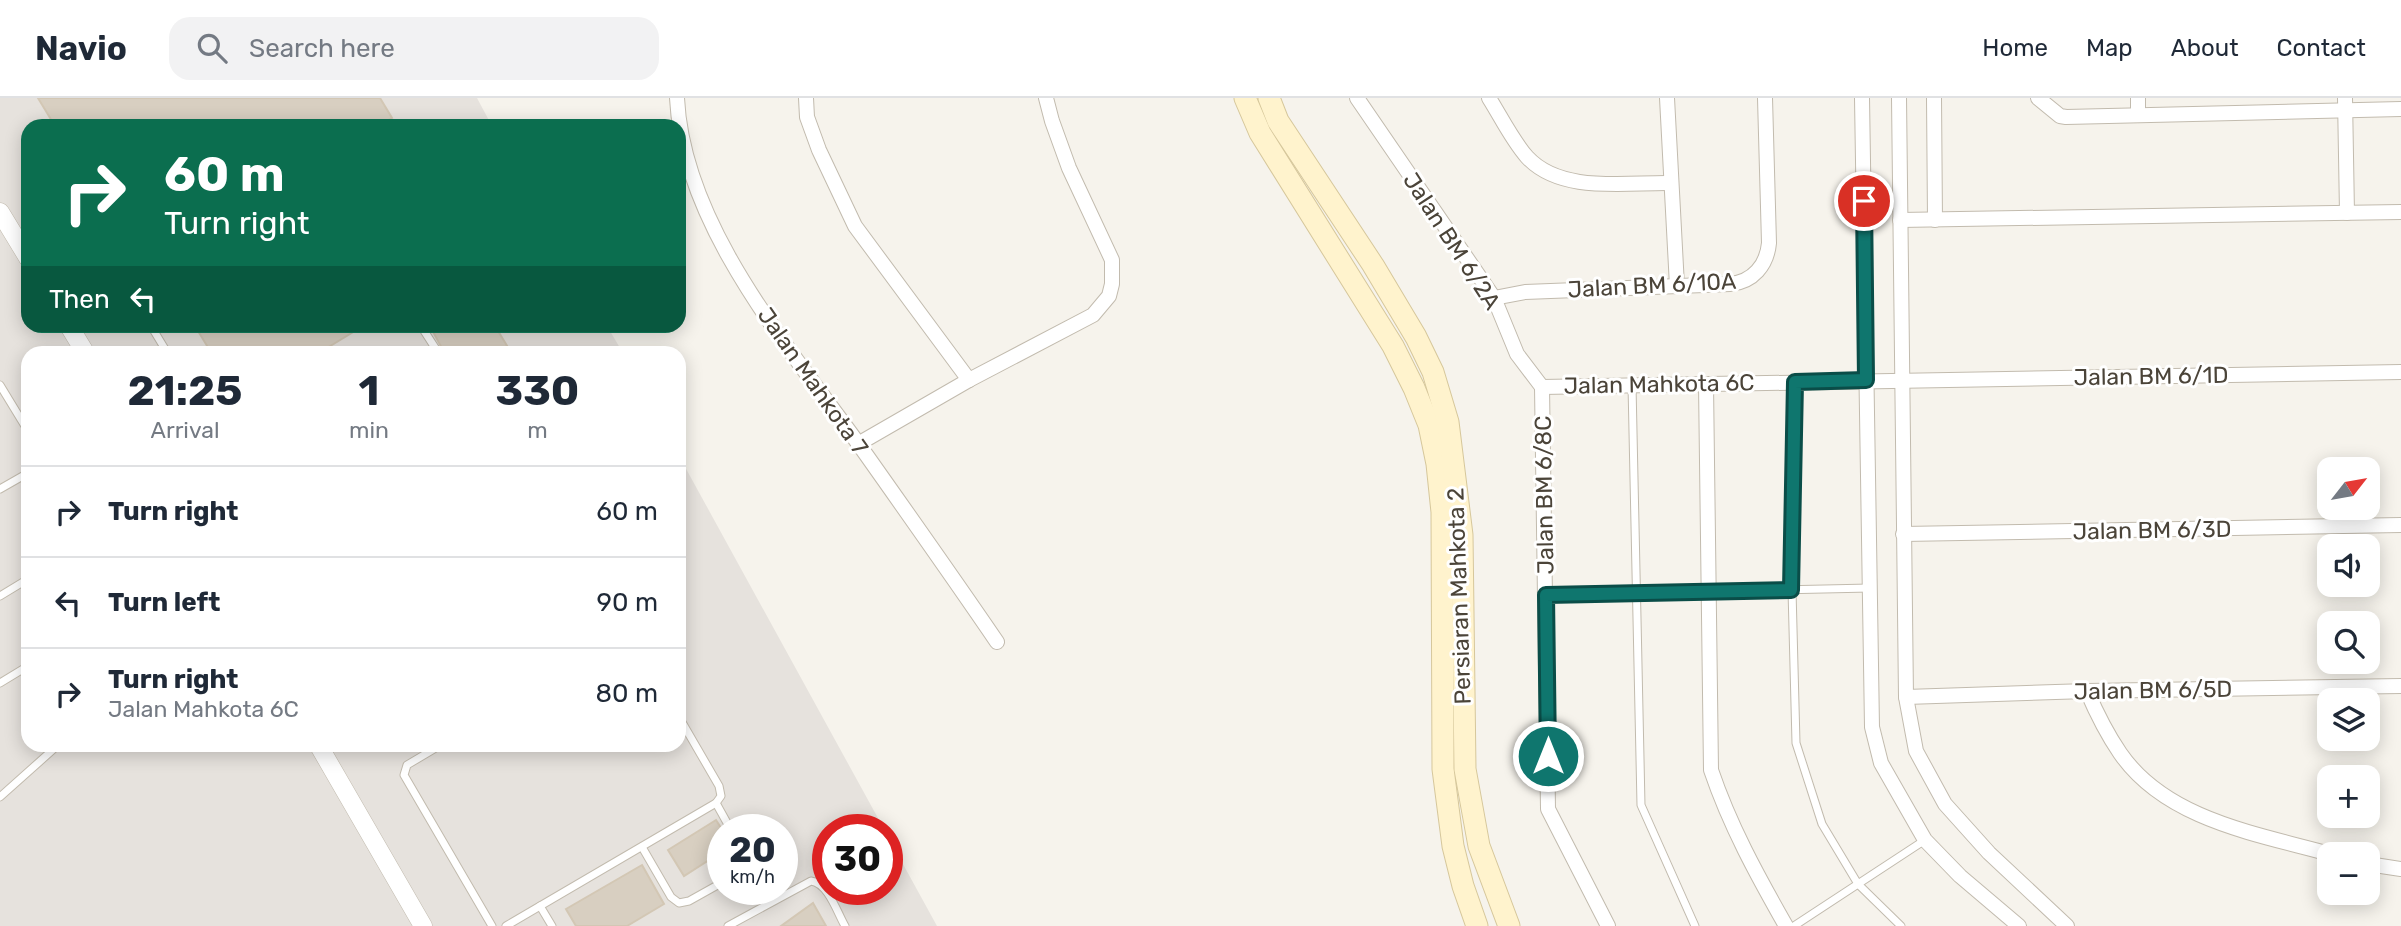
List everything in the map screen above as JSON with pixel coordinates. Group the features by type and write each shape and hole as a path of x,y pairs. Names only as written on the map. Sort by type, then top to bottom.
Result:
{"main road":[{"name":"Persiaran Mahkota 2","path":"1245,98 1261,133 1393,346 1429,425 1437,464 1442,512 1443,769 1453,846 1463,887 1477,926"},
{"name":"Persiaran Mahkota 2","path":"1269,98 1278,121 1373,265 1416,337 1433,372 1448,422 1462,535 1465,769 1479,846 1508,926"},
{"path":"1443,769 1465,769"}],"street":[{"name":"Jalan Mahkota 7","path":"677,98 679,119"},
{"path":"806,98 807,117 819,150 855,226 969,380"},
{"path":"858,444 969,380 1093,315 1109,296 1112,260 1069,168 1045,98"},
{"name":"Jalan BM 6/2A","path":"1357,98 1494,298 1517,354 1542,387"},
{"path":"1489,98 1527,157 1537,166 1560,178 1585,182 1671,183"},
{"path":"1667,98 1677,286"},
{"name":"Jalan BM 6/10A","path":"1494,298 1525,292 1736,284 1753,275 1766,260 1769,243 1765,98"},
{"path":"1862,98 1872,727 1881,764 1925,840 1960,876 2019,926"},
{"path":"1899,98 1906,697 1916,751 1945,804 1989,853 2067,926"},
{"path":"1934,98 1936,220"},
{"path":"2038,98 2063,117 2138,115 2241,105 2345,104 2401,109"},
{"path":"2138,98 2138,115"},
{"path":"2345,104 2347,213"},
{"name":"Jalan Mahkota 7","path":"686,159 724,247 791,353 997,642"},
{"path":"0,212 21,246"},
{"path":"1900,220 2401,212"},
{"name":"Jalan BM 6/1D","path":"1902,380 2401,372"},
{"name":"Jalan Mahkota 6C","path":"1542,387 1902,380"},
{"path":"1706,384 1711,771 1723,807 1751,865 1786,926"},
{"name":"Jalan BM 6/8C","path":"1542,387 1549,809 1608,926"},
{"name":"Jalan BM 6/3D","path":"1903,534 2401,525"},
{"name":"Jalan BM 6/5D","path":"1906,697 2401,686"},
{"path":"2087,691 2120,754 2143,780 2171,800 2209,818 2317,850"},
{"path":"322,752 423,926"},
{"path":"2380,866 2401,869"}],"lane":[{"path":"1795,382 1791,590 1796,743 1822,824 1858,884 1901,926"},
{"path":"0,385 21,420"},
{"path":"1632,385 1641,805 1695,926"},
{"path":"0,489 21,476"},
{"path":"0,596 21,583"},
{"path":"1546,595 1871,588"},
{"path":"0,683 21,670"},
{"path":"506,926 716,803 721,796 719,786 686,729"},
{"path":"0,797 50,752"},
{"path":"429,752 407,765 404,775 492,926"},
{"path":"716,803 722,814"},
{"path":"1794,926 1925,840"},
{"path":"642,846 671,897 679,903 689,901 707,891"},
{"path":"728,926 811,881 816,881 823,887 845,926"},
{"path":"540,906 552,926"}],"shaded area":[{"path":"0,98 477,98 488,119 21,119 21,333 611,333 619,346 21,346 21,752 686,752 686,469 876,814 812,814 812,905 903,905 903,864 937,926 0,926"}],"building":[{"path":"38,98 380,98 392,118 390,119 51,119"},
{"path":"199,333 352,333 330,346 207,346"},
{"path":"434,333 499,333 507,346 441,346"},
{"path":"707,826 707,861 684,876 668,850"},
{"path":"642,865 664,904 627,926 576,926 566,909"},
{"path":"812,904 826,926 781,926"}],"route":[{"path":"1548,756 1546,595 1791,590 1795,382 1866,380 1864,201"}]}
